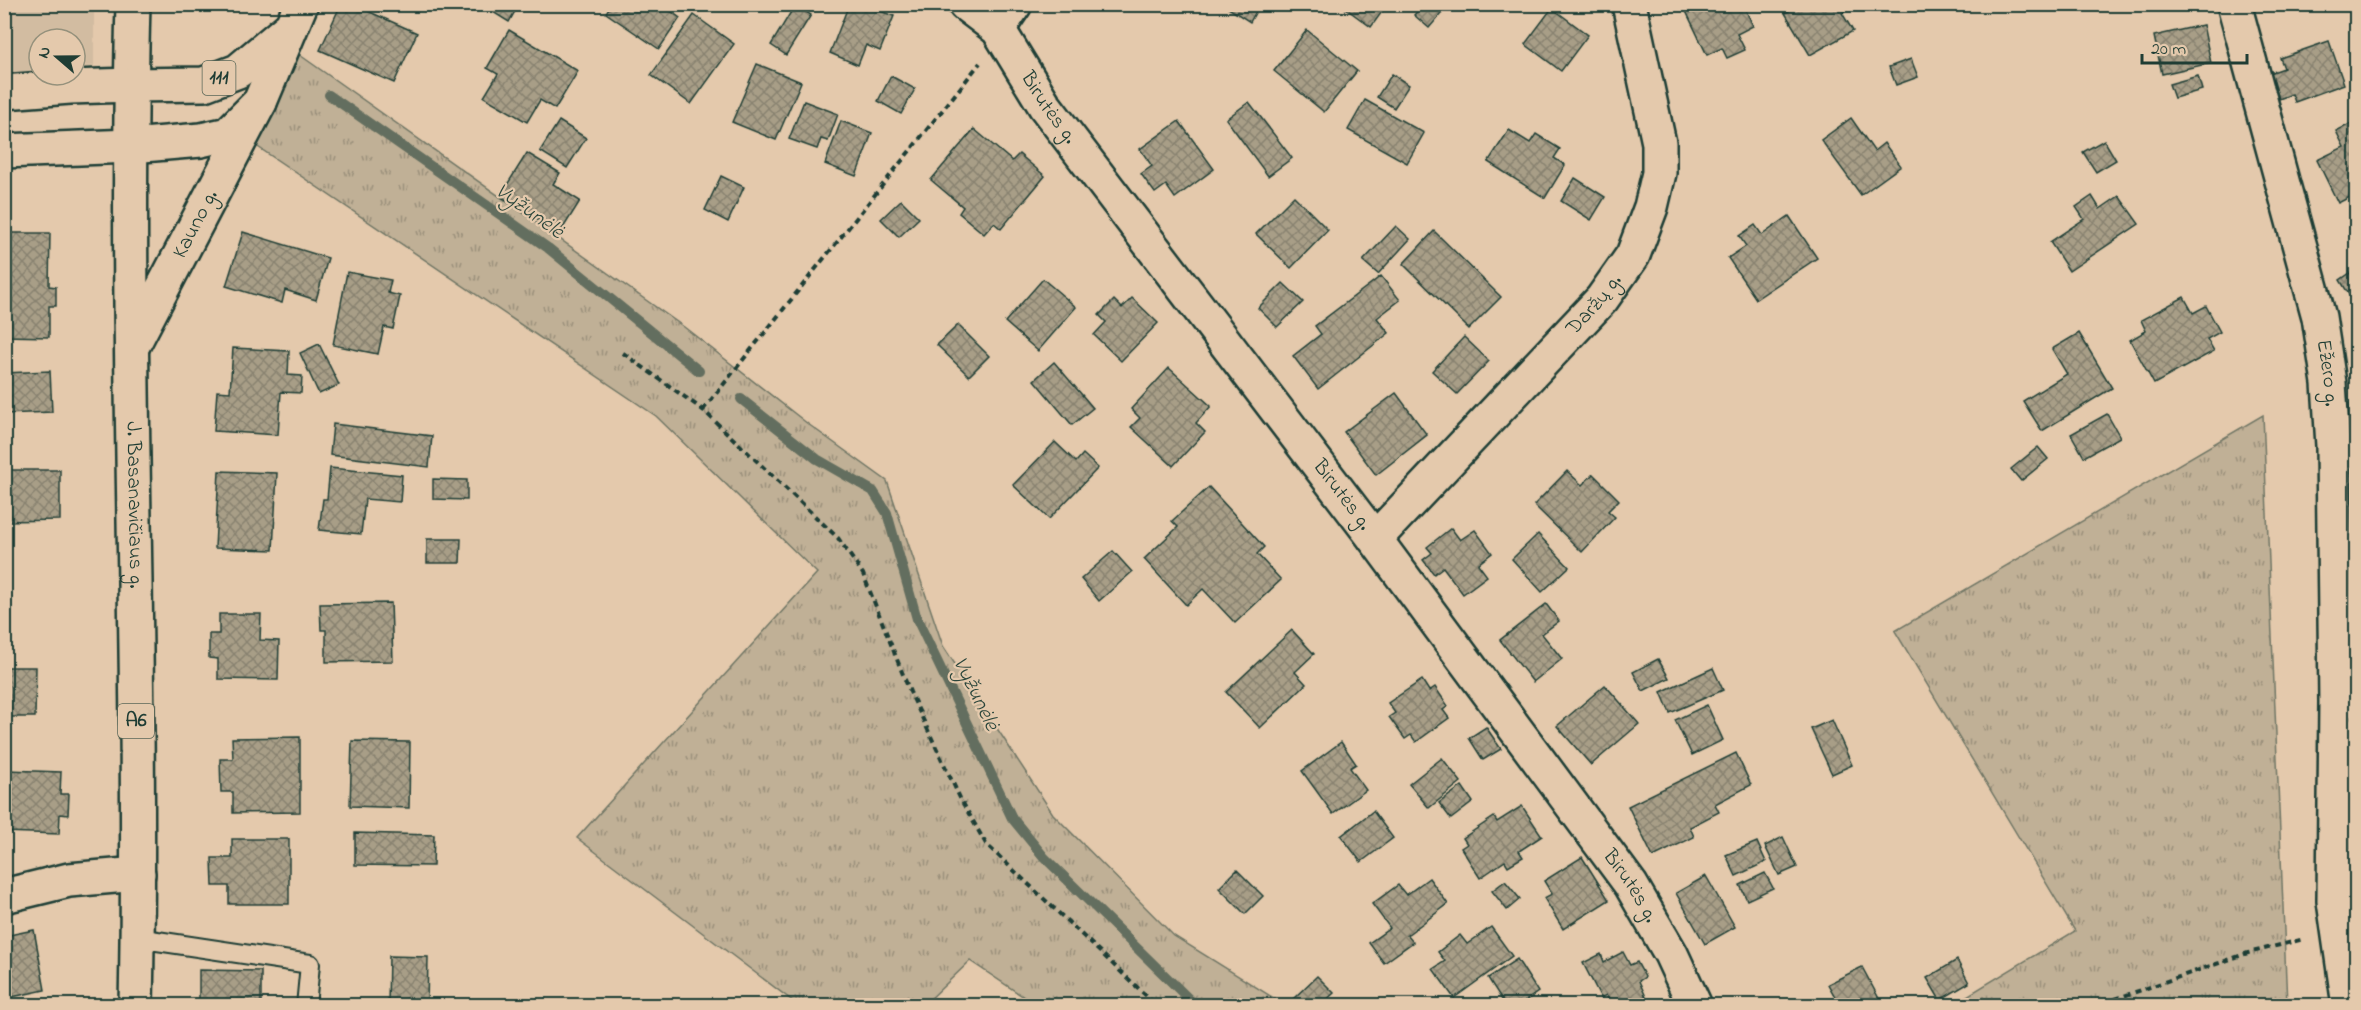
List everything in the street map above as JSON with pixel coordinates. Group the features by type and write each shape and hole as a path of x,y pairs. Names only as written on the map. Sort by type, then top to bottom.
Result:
{"street":[{"name":"J. Basanavičiaus g.","path":"133,4 131,146 138,874 136,1005"},
{"name":"Birutės g.","path":"964,4 1006,17 1045,106 1375,539 1631,885 1671,954 1695,1005"},
{"name":"Daržų g.","path":"1375,539 1602,299 1633,255 1652,207 1659,173 1659,143 1629,4"},
{"name":"Ežero g.","path":"2234,4 2319,317 2329,383 2333,446 2336,702 2334,901 2349,1005"},
{"name":"Kauno g.","path":"4,92 70,87 204,84 238,71 296,16"},
{"name":"Kauno g.","path":"132,348 260,102 296,16"},
{"name":"Kauno g.","path":"4,151 131,146 201,140 228,134 260,102"},
{"path":"4,896 69,880 138,874"}],"lane":[{"path":"137,938 310,964 306,1005"}],"path":[{"path":"703,410 980,63 1006,17"},
{"path":"622,354 703,410 838,538 863,574 910,692 960,798 986,844 1157,1005"},
{"path":"2095,1005 2248,953 2337,931"}],"shaded area":[{"path":"5,4 94,5 94,66 87,66 87,27 27,27 27,71 5,73"}],"green space":[{"path":"297,53 684,327 808,424 887,481 943,646 1053,814 1174,936 1285,1005 1036,1005 970,961 924,1005 798,1005 577,838 817,573 656,416 255,145"},
{"path":"2263,415 2287,1005 1952,1005 2075,931 1895,631"}],"building":[{"path":"341,4 352,4 417,33 394,83 320,50"},
{"path":"480,4 516,4 518,6 509,22"},
{"path":"611,4 661,4 680,18 659,49 606,13"},
{"path":"849,4 883,4 880,11 894,16 880,51 866,45 858,65 830,53"},
{"path":"1222,4 1260,4 1250,22"},
{"path":"1377,4 1384,9 1371,27 1341,5"},
{"path":"1424,4 1442,4 1446,8 1429,28 1414,15"},
{"path":"1695,4 1743,4 1753,26 1737,34 1745,50 1727,58 1722,48 1707,55 1685,9"},
{"path":"1800,4 1858,4 1842,13 1853,31 1810,55 1785,13"},
{"path":"795,5 811,15 786,55 771,45"},
{"path":"1552,8 1588,35 1561,71 1525,44"},
{"path":"694,15 734,44 691,104 651,75"},
{"path":"2203,25 2211,63 2162,74 2154,36"},
{"path":"509,30 578,71 555,109 540,100 527,122 484,97 498,74 487,68"},
{"path":"1307,30 1357,71 1324,112 1274,71"},
{"path":"2329,41 2344,84 2295,102 2292,94 2279,99 2270,73 2284,68 2280,58"},
{"path":"1911,59 1918,77 1896,85 1889,67"},
{"path":"757,64 801,82 776,140 732,122"},
{"path":"1392,74 1409,85 1394,108 1377,97"},
{"path":"891,76 915,89 901,114 878,101"},
{"path":"2198,76 2202,90 2174,98 2169,84"},
{"path":"1365,100 1424,133 1407,163 1348,130"},
{"path":"804,101 838,114 828,141 821,139 817,149 789,139"},
{"path":"1249,102 1292,158 1268,176 1226,119"},
{"path":"1851,118 1874,151 1884,143 1901,166 1861,195 1821,140"},
{"path":"559,121 586,138 567,168 540,151"},
{"path":"841,121 872,133 856,176 825,164"},
{"path":"1179,121 1214,169 1175,198 1166,185 1155,193 1141,174 1152,166 1140,149"},
{"path":"2356,121 2356,194 2338,203 2317,160 2344,147 2336,131"},
{"path":"974,129 1012,161 1019,154 1045,176 1001,229 994,223 984,234 959,213 963,207 931,180"},
{"path":"1509,130 1530,143 1536,134 1560,149 1554,158 1565,165 1545,198 1488,162"},
{"path":"2104,140 2116,160 2096,172 2083,152"},
{"path":"527,153 560,173 553,184 580,201 560,233 500,196"},
{"path":"721,176 744,187 728,222 705,210"},
{"path":"1575,178 1605,197 1591,220 1561,201"},
{"path":"1294,196 1328,230 1291,268 1256,234"},
{"path":"2092,196 2100,209 2119,196 2139,224 2069,271 2050,242 2084,219 2076,207"},
{"path":"901,200 919,218 899,237 881,219"},
{"path":"1789,216 1817,258 1756,299 1728,258 1746,246 1739,236 1755,225 1762,235"},
{"path":"1396,226 1410,239 1378,274 1363,261"},
{"path":"1434,231 1501,297 1469,329 1403,264"},
{"path":"243,232 328,258 316,300 285,290 282,303 226,286"},
{"path":"4,233 50,233 49,286 56,287 56,306 49,306 49,337 4,336"},
{"path":"2356,269 2356,306 2340,280"},
{"path":"347,272 391,280 388,293 400,296 393,329 384,327 378,354 333,345"},
{"path":"1381,276 1400,300 1377,318 1389,333 1318,389 1293,356 1321,334 1315,326"},
{"path":"1043,279 1076,307 1038,351 1005,322"},
{"path":"1283,283 1303,302 1277,327 1258,308"},
{"path":"2184,297 2193,313 2206,306 2220,332 2207,339 2214,351 2154,384 2130,340 2146,331 2141,320"},
{"path":"1132,298 1158,323 1121,361 1094,335 1106,322 1099,315 1114,300 1122,308"},
{"path":"958,325 989,356 969,376 937,345"},
{"path":"2079,333 2112,388 2042,431 2023,401 2067,374 2052,349"},
{"path":"1464,337 1489,361 1457,394 1432,371"},
{"path":"319,344 339,385 319,394 300,353"},
{"path":"233,348 289,351 288,375 302,376 301,393 281,392 278,435 214,431 217,391 230,392"},
{"path":"1054,362 1093,408 1072,425 1034,380"},
{"path":"1169,368 1211,406 1196,423 1205,432 1173,466 1131,427 1140,418 1131,409"},
{"path":"50,371 52,412 4,414 4,373"},
{"path":"1396,393 1427,435 1376,475 1344,432"},
{"path":"2107,414 2120,437 2084,457 2071,434"},
{"path":"333,424 432,436 429,467 330,455"},
{"path":"1055,442 1076,462 1083,454 1098,468 1049,519 1013,485"},
{"path":"2038,447 2048,459 2021,481 2011,469"},
{"path":"330,468 402,475 400,502 365,499 361,534 319,530 323,499 327,499"},
{"path":"10,470 60,470 60,520 4,521 4,482 10,482"},
{"path":"219,471 277,473 273,550 215,548"},
{"path":"1567,471 1582,485 1593,474 1619,500 1608,511 1615,517 1582,552 1534,505"},
{"path":"433,479 467,480 467,500 433,499"},
{"path":"1209,487 1264,547 1257,554 1281,580 1235,623 1203,589 1186,605 1144,559 1178,527 1172,521"},
{"path":"1451,528 1460,540 1475,530 1492,553 1478,564 1487,576 1463,594 1443,567 1434,574 1423,560 1432,553 1427,547"},
{"path":"1538,534 1569,567 1542,592 1512,559"},
{"path":"427,539 461,539 460,563 427,563"},
{"path":"1113,551 1132,572 1099,601 1081,579"},
{"path":"391,603 393,661 326,662 326,630 321,630 320,604"},
{"path":"1546,604 1559,621 1542,634 1562,659 1533,682 1500,640"},
{"path":"219,614 261,614 260,640 279,641 278,680 218,679 218,659 209,658 209,634 219,634"},
{"path":"1292,630 1314,654 1295,672 1306,684 1260,728 1226,692"},
{"path":"1658,659 1669,678 1643,691 1633,672"},
{"path":"4,667 36,667 35,717 4,717"},
{"path":"1713,668 1723,690 1670,713 1661,692"},
{"path":"1422,680 1429,691 1435,687 1448,706 1443,710 1449,718 1416,742 1411,735 1405,739 1389,717 1395,713 1388,703"},
{"path":"1605,685 1639,724 1591,765 1557,726"},
{"path":"1707,705 1723,740 1692,755 1675,720"},
{"path":"1832,720 1852,765 1832,774 1811,729"},
{"path":"1486,727 1501,749 1483,760 1469,738"},
{"path":"300,737 300,812 233,813 233,792 221,792 220,759 233,759 232,738"},
{"path":"352,741 410,742 409,808 350,806"},
{"path":"1341,742 1356,764 1350,768 1366,790 1333,814 1302,771"},
{"path":"1736,753 1751,785 1715,804 1719,812 1690,827 1694,837 1653,857 1628,806"},
{"path":"1442,758 1461,782 1429,808 1409,784"},
{"path":"7,770 61,772 60,794 69,794 68,815 60,814 59,834 4,832"},
{"path":"1462,786 1473,802 1451,819 1439,803"},
{"path":"1522,806 1542,836 1519,851 1523,857 1508,866 1505,861 1480,878 1461,848 1467,844 1463,838 1494,817 1497,822"},
{"path":"1373,811 1393,838 1361,862 1341,836"},
{"path":"355,833 434,835 433,866 355,865"},
{"path":"1783,837 1797,867 1779,875 1765,846"},
{"path":"232,839 289,839 289,904 229,904 229,886 213,886 212,858 232,858"},
{"path":"1757,842 1766,862 1736,876 1726,855"},
{"path":"1582,857 1609,900 1563,929 1544,898 1552,894 1544,881"},
{"path":"1237,870 1263,896 1245,914 1219,888"},
{"path":"1765,873 1773,888 1747,900 1740,885"},
{"path":"1706,876 1735,927 1705,944 1676,893"},
{"path":"1429,878 1448,904 1407,935 1413,942 1384,963 1369,943 1390,928 1372,904 1398,885 1406,895"},
{"path":"1505,881 1520,899 1507,910 1492,891"},
{"path":"1491,927 1512,956 1454,998 1433,969 1445,961 1438,952 1460,935 1467,944"},
{"path":"34,930 45,990 7,998 4,985 4,936"},
{"path":"1623,952 1630,965 1637,962 1645,977 1639,981 1646,997 1630,1006 1612,1006 1606,995 1601,998 1583,963 1601,954 1604,962"},
{"path":"389,956 428,957 427,1006 388,1006"},
{"path":"1517,959 1538,992 1518,1006 1506,1006 1488,978"},
{"path":"1957,960 1969,983 1940,1000 1927,978"},
{"path":"1862,967 1883,1006 1840,1006 1828,984"},
{"path":"199,970 261,971 261,1006 199,1006"},
{"path":"1317,976 1334,993 1320,1006 1299,1006 1293,999"}],"waterway":[{"name":"Vyžunėlė","path":"329,95 548,248 699,371"},
{"name":"Vyžunėlė","path":"741,399 817,459 873,491 887,513 917,619 1012,818 1044,857 1196,1006"}]}
